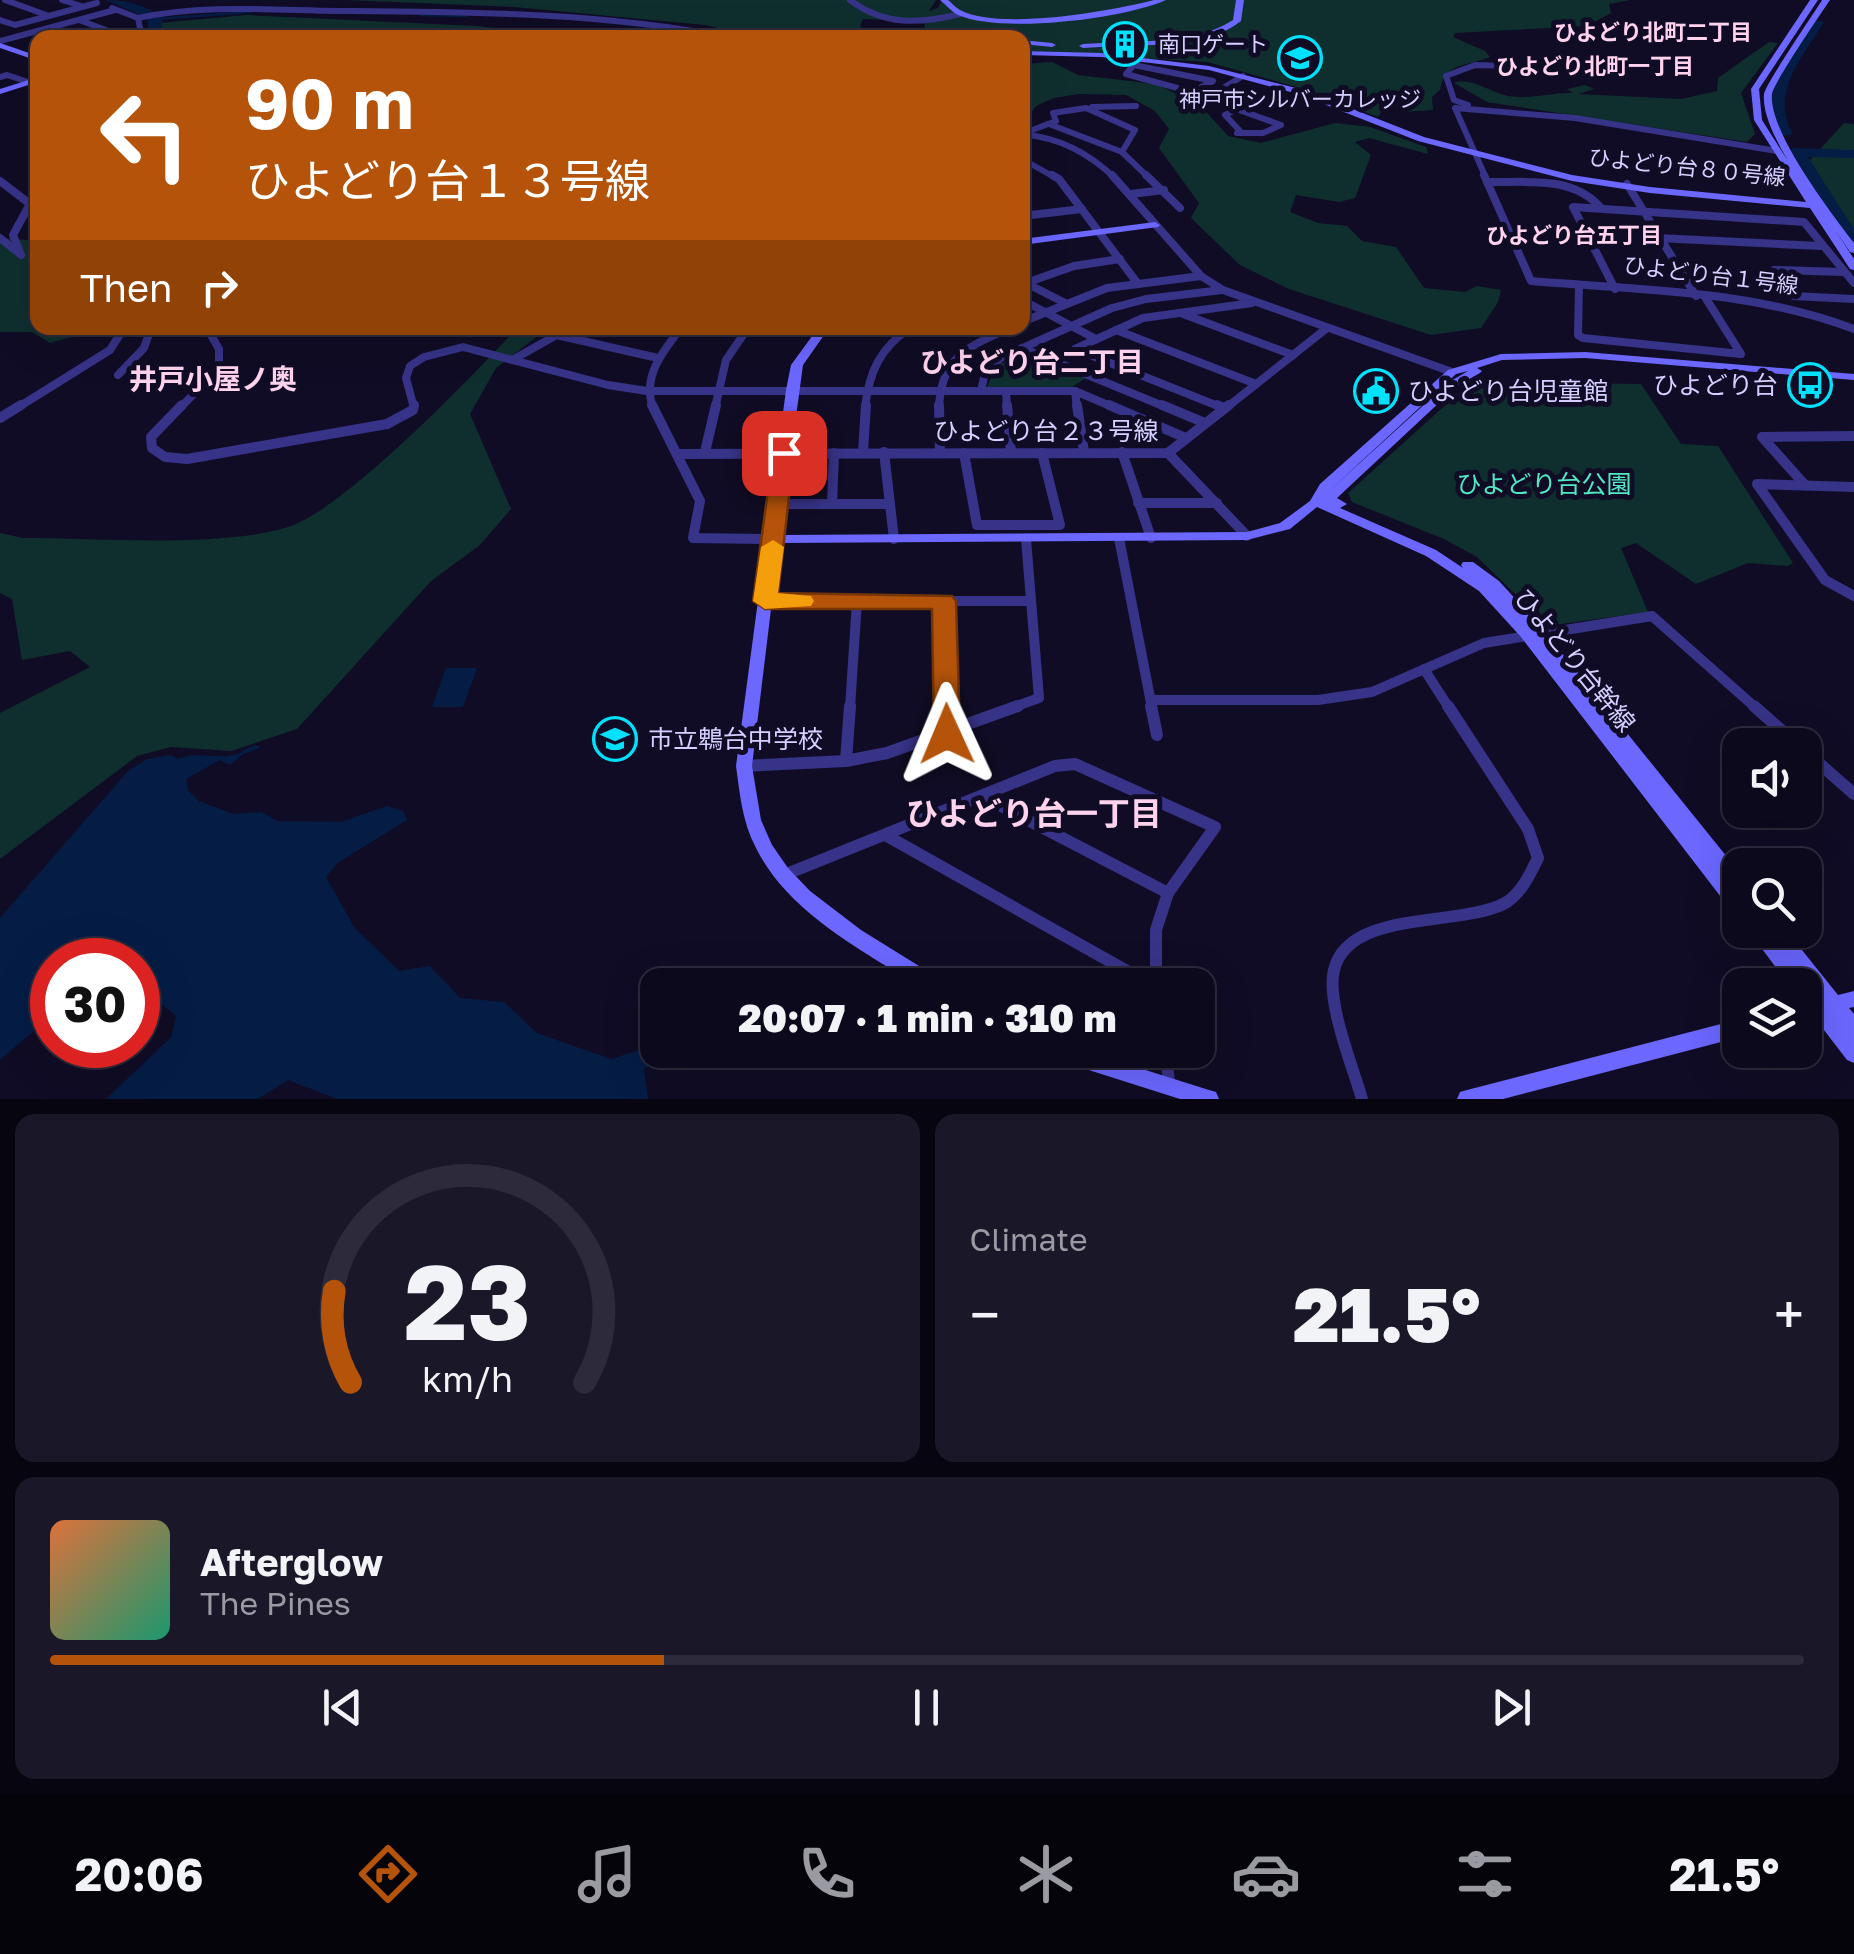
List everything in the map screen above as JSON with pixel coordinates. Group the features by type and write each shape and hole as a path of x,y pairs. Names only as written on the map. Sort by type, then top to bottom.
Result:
{"street":[{"path":"5,0 49,16"},
{"path":"62,0 82,7"},
{"path":"850,0 863,12 887,20 930,21 960,14 1028,20 1100,13 1162,0"},
{"path":"944,0 960,14"},
{"path":"1131,44 1191,38 1229,27 1240,16 1240,0"},
{"path":"1814,0 1755,89 1758,120 1815,203 1854,250"},
{"path":"1826,0 1768,92 1773,122 1854,283"},
{"path":"0,20 15,26 94,1 138,18 302,9 539,12 692,30"},
{"path":"42,30 116,10"},
{"path":"138,18 141,30"},
{"path":"78,20 103,30"},
{"path":"0,43 30,34"},
{"path":"1030,42 1118,44"},
{"path":"0,43 30,56"},
{"name":"ひよどり台８０号線","path":"1030,54 1243,76 1301,92 1421,139 1628,186 1815,203"},
{"path":"1137,62 1213,81 1192,92 1126,74 1137,62"},
{"path":"1507,66 1462,68 1449,74 1446,81 1452,98 1460,102 1523,112"},
{"path":"2,74 30,79"},
{"path":"1236,110 1225,115 1244,132 1270,131 1281,125 1236,110 1207,101 1206,94 1243,76"},
{"path":"0,92 30,81"},
{"path":"1030,131 1056,122 1053,113 1077,105 1136,106"},
{"path":"1092,107 1102,117 1136,130 1122,152"},
{"name":"ひよどり台１号線","path":"1777,151 1523,112 1455,108 1531,280 1789,308 1854,330"},
{"path":"1049,124 1122,152 1180,208"},
{"path":"1030,135 1100,161 1201,276 1222,290 1452,372"},
{"path":"1030,163 1050,172 1138,284"},
{"path":"0,181 30,204 13,235 21,255 0,238"},
{"path":"1488,182 1574,186 1592,194 1600,207"},
{"path":"1579,285 1578,335 1583,338 1741,354 1658,238 1628,186"},
{"path":"1131,194 1164,190"},
{"path":"1615,289 1571,209 1600,207 1804,222 1820,246 1848,270"},
{"path":"1030,215 1082,209"},
{"path":"1030,241 1155,225"},
{"path":"1658,238 1820,246"},
{"path":"1030,280 1074,266 1120,259"},
{"path":"1848,270 1774,270 1793,296 1854,298"},
{"path":"1030,318 1096,291 1201,276"},
{"path":"1030,285 1066,304"},
{"path":"982,391 990,367 1071,326 1130,302 1222,290"},
{"path":"1224,408 1076,350 1143,318 1255,303"},
{"path":"1030,304 1096,339"},
{"path":"1177,312 1293,355"},
{"name":"ひよどり台２３号線","path":"677,454 1168,453 1327,328"},
{"path":"1116,330 1256,384"},
{"path":"0,418 110,350 120,335"},
{"path":"118,375 144,348 149,335"},
{"path":"211,335 219,349 219,368 151,437 152,448 166,457 187,459 388,424 413,410 415,402 406,378 410,366 442,350 463,347 608,386 647,392 1074,391 1186,438"},
{"path":"514,359 550,335"},
{"path":"556,335 658,358"},
{"path":"675,335 658,358 647,392 700,500 693,538 1247,536 1285,526 1453,384 1481,369 1508,362 1554,359 1854,380"},
{"path":"705,452 726,360 743,335"},
{"path":"816,335 797,365 792,390 744,766 753,821 784,875 834,923 906,968"},
{"path":"863,452 871,366 881,349 900,335"},
{"path":"940,452 938,390 944,368 957,353 995,335"},
{"path":"1022,348 1205,424"},
{"path":"1320,498 1452,372 1501,357 1552,353 1854,380"},
{"path":"1006,391 1012,452"},
{"path":"1074,391 1084,452"},
{"path":"1806,486 1762,437 1854,436"},
{"path":"832,504 834,452"},
{"path":"884,452 894,539"},
{"path":"964,452 977,525 1060,525 1042,452"},
{"path":"1122,452 1151,538"},
{"path":"1168,453 1247,536"},
{"path":"1854,487 1757,484 1824,580 1854,596"},
{"name":"ひよどり台幹線","path":"1320,498 1463,561 1494,584 1722,885"},
{"path":"1138,503 1217,503"},
{"path":"778,504 890,504"},
{"path":"1119,538 1157,735"},
{"path":"744,766 846,761 887,754 1039,698 1026,539"},
{"path":"765,601 1029,601"},
{"path":"846,761 856,601"},
{"path":"944,601 947,734"},
{"path":"1152,700 1333,698 1372,692 1484,643 1652,616 1779,728"},
{"name":"ひよどり台幹線","path":"1532,633 1722,864"},
{"path":"1362,1099 1336,999 1334,970 1348,946 1374,931 1502,905 1525,886 1538,858 1528,828 1424,669"},
{"path":"784,875 1055,766 1075,764 1215,827 1168,893 1156,930 1155,968"},
{"path":"1822,766 1854,794"},
{"path":"982,796 1168,893"},
{"path":"886,836 1123,968"},
{"path":"1771,948 1787,968"},
{"path":"1788,948 1828,1006 1854,1054"},
{"path":"1828,1006 1854,1029"},
{"path":"1468,1099 1722,1033"},
{"path":"1106,1068 1209,1099"},
{"path":"1167,1068 1170,1090"}],"green space":[{"path":"346,0 936,0 929,11 938,8 942,0 1630,0 1609,4 1611,13 1587,26 1455,33 1453,37 1490,57 1446,75 1432,97 1433,110 1402,112 1389,100 1378,117 1311,91 1208,62 1030,51 1030,30 924,30 925,21 863,19 860,26 864,30 727,30 514,7"},
{"path":"246,15 510,30 161,30 160,23"},
{"path":"1769,42 1778,43 1741,93 1755,134 1747,142 1487,102 1454,83 1468,82 1516,97 1573,93 1567,89 1585,85 1594,89 1578,94 1681,99 1717,91 1718,78"},
{"path":"1052,62 1078,75 1155,84 1199,104 1228,136 1261,143 1335,123 1370,127 1426,147 1428,154 1369,138 1355,142 1371,155 1355,198 1339,202 1296,195 1290,212 1318,223 1347,226 1362,241 1396,247 1424,288 1465,292 1477,286 1501,290 1498,302 1481,328 1431,335 1289,289 1240,265 1191,218 1199,203 1159,148 1169,129 1155,111 1126,95 1078,94 1054,98 1036,106 1030,114 1030,64"},
{"path":"1844,123 1854,124 1854,248 1793,179"},
{"path":"0,238 30,238 30,332 0,332"},
{"path":"37,335 78,335 50,343"},
{"path":"510,335 539,335 496,368 470,414 511,509 480,545 431,581 297,729 231,751 171,747 137,756 0,859 0,713 90,667 70,651 22,660 12,599 0,593 0,533 23,538 194,540 260,534 288,527 312,515 374,469"},
{"path":"1022,351 1086,378 1072,387 987,387 995,367"},
{"name":"ひよどり台公園","path":"1471,382 1641,384 1681,444 1718,446 1793,563 1748,563 1696,584 1636,543 1621,548 1648,612 1554,625 1542,620 1477,557 1444,539 1352,502 1348,493"}],"water":[{"path":"446,668 477,668 463,707 432,707"},
{"path":"256,745 260,748 243,754 230,765 220,760 186,779 188,790 199,801 233,814 261,812 278,821 341,822 387,806 403,811 407,820 339,862 326,877 354,927 399,971 430,966 460,998 504,1002 537,1033 611,1059 640,1050 648,1099 337,1099 288,1080 258,1099 106,1099 138,1068 160,1068 160,1047 171,1037 176,1016 160,1003 160,938 30,938 30,1034 0,1060 0,918 128,771 147,759 171,755 178,759 237,754"}],"waterway":[{"path":"112,0 151,15 156,19 156,30"},
{"path":"156,19 251,12"},
{"path":"420,15 466,16"},
{"path":"1786,134 1778,120 1777,90 1818,22"},
{"path":"1797,151 1854,242"},
{"path":"1798,152 1854,154"}],"slow traffic":[{"path":"773,547 765,601 802,601"}],"place":[{"name":"南口ゲート","path":"1125,44"},
{"name":"神戸市シルバーカレッジ","path":"1300,58"},
{"name":"ひよどり台","path":"1810,385"},
{"name":"ひよどり台児童館","path":"1376,391"},
{"name":"市立鵯台中学校","path":"615,739"}],"district":[{"name":"ひよどり北町二丁目","path":"1653,32"},
{"name":"ひよどり北町一丁目","path":"1595,66"},
{"name":"ひよどり台五丁目","path":"1574,235"},
{"name":"ひよどり台二丁目","path":"1032,362"},
{"name":"井戸小屋ノ奥","path":"213,379"},
{"name":"ひよどり台一丁目","path":"1034,814"}],"route":[{"path":"784,453 765,601 944,601 947,734"}]}
